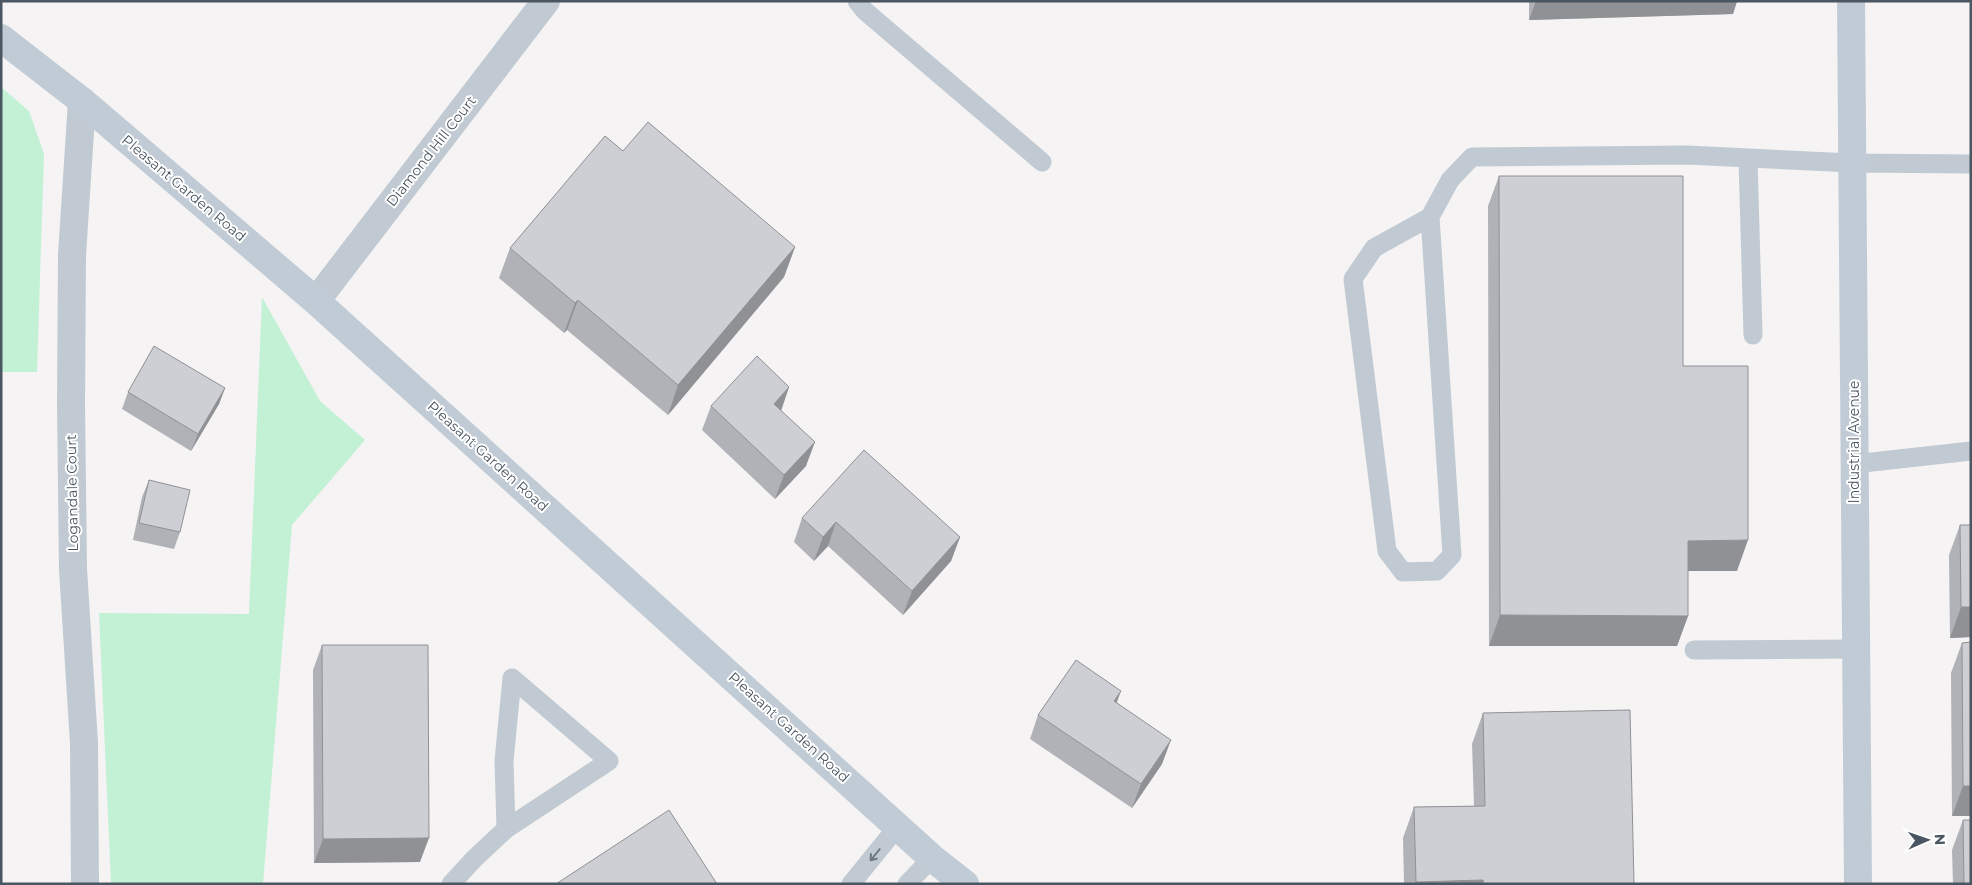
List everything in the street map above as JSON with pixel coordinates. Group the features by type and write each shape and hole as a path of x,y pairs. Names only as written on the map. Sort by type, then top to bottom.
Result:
{"main road":[{"name":"Industrial Avenue","path":"1851,1 1858,884"},
{"name":"Pleasant Garden Road","path":"1,38 82,101 316,300 932,858 965,884"}],"street":[{"name":"Diamond Hill Court","path":"316,300 546,1"},
{"name":"Logandale Court","path":"82,101 72,255 71,404 73,569 84,743 85,884"}],"lane":[{"path":"857,1 866,11 1042,162"},
{"path":"1430,216 1452,555 1437,571 1403,572 1387,551 1353,279 1374,248 1430,216 1450,180 1472,157 1687,155 1852,164 1971,164"},
{"path":"1748,158 1753,335"},
{"path":"1854,464 1971,451"},
{"path":"1694,650 1856,648"},
{"path":"451,884 506,829 609,761 512,678 504,761 506,829"},
{"path":"852,884 898,826"},
{"path":"907,884 932,858"}],"green space":[{"path":"1,87 29,111 44,154 37,372 1,372"},
{"path":"262,297 320,401 365,440 292,525 263,884 111,884 99,613 249,614"}],"building":[{"path":"648,122 795,247 678,385 578,300 575,303 510,248 605,136 623,151"},
{"path":"1499,176 1683,176 1683,366 1748,366 1748,540 1688,541 1688,616 1500,615"},
{"path":"154,346 225,388 198,434 128,392"},
{"path":"757,356 789,387 774,404 815,442 784,475 711,406"},
{"path":"864,450 960,537 912,591 836,522 823,537 802,518"},
{"path":"149,480 190,490 180,532 139,523"},
{"path":"1960,525 1971,525 1971,607 1961,607"},
{"path":"1971,642 1971,786 1963,786 1962,643"},
{"path":"322,645 428,645 429,838 323,839"},
{"path":"1076,660 1121,691 1114,701 1171,740 1141,784 1038,715"},
{"path":"1630,710 1634,884 1484,884 1483,880 1416,882 1414,807 1485,806 1483,713"},
{"path":"669,810 717,884 556,884"},
{"path":"1963,820 1971,820 1971,884 1964,884"}]}
